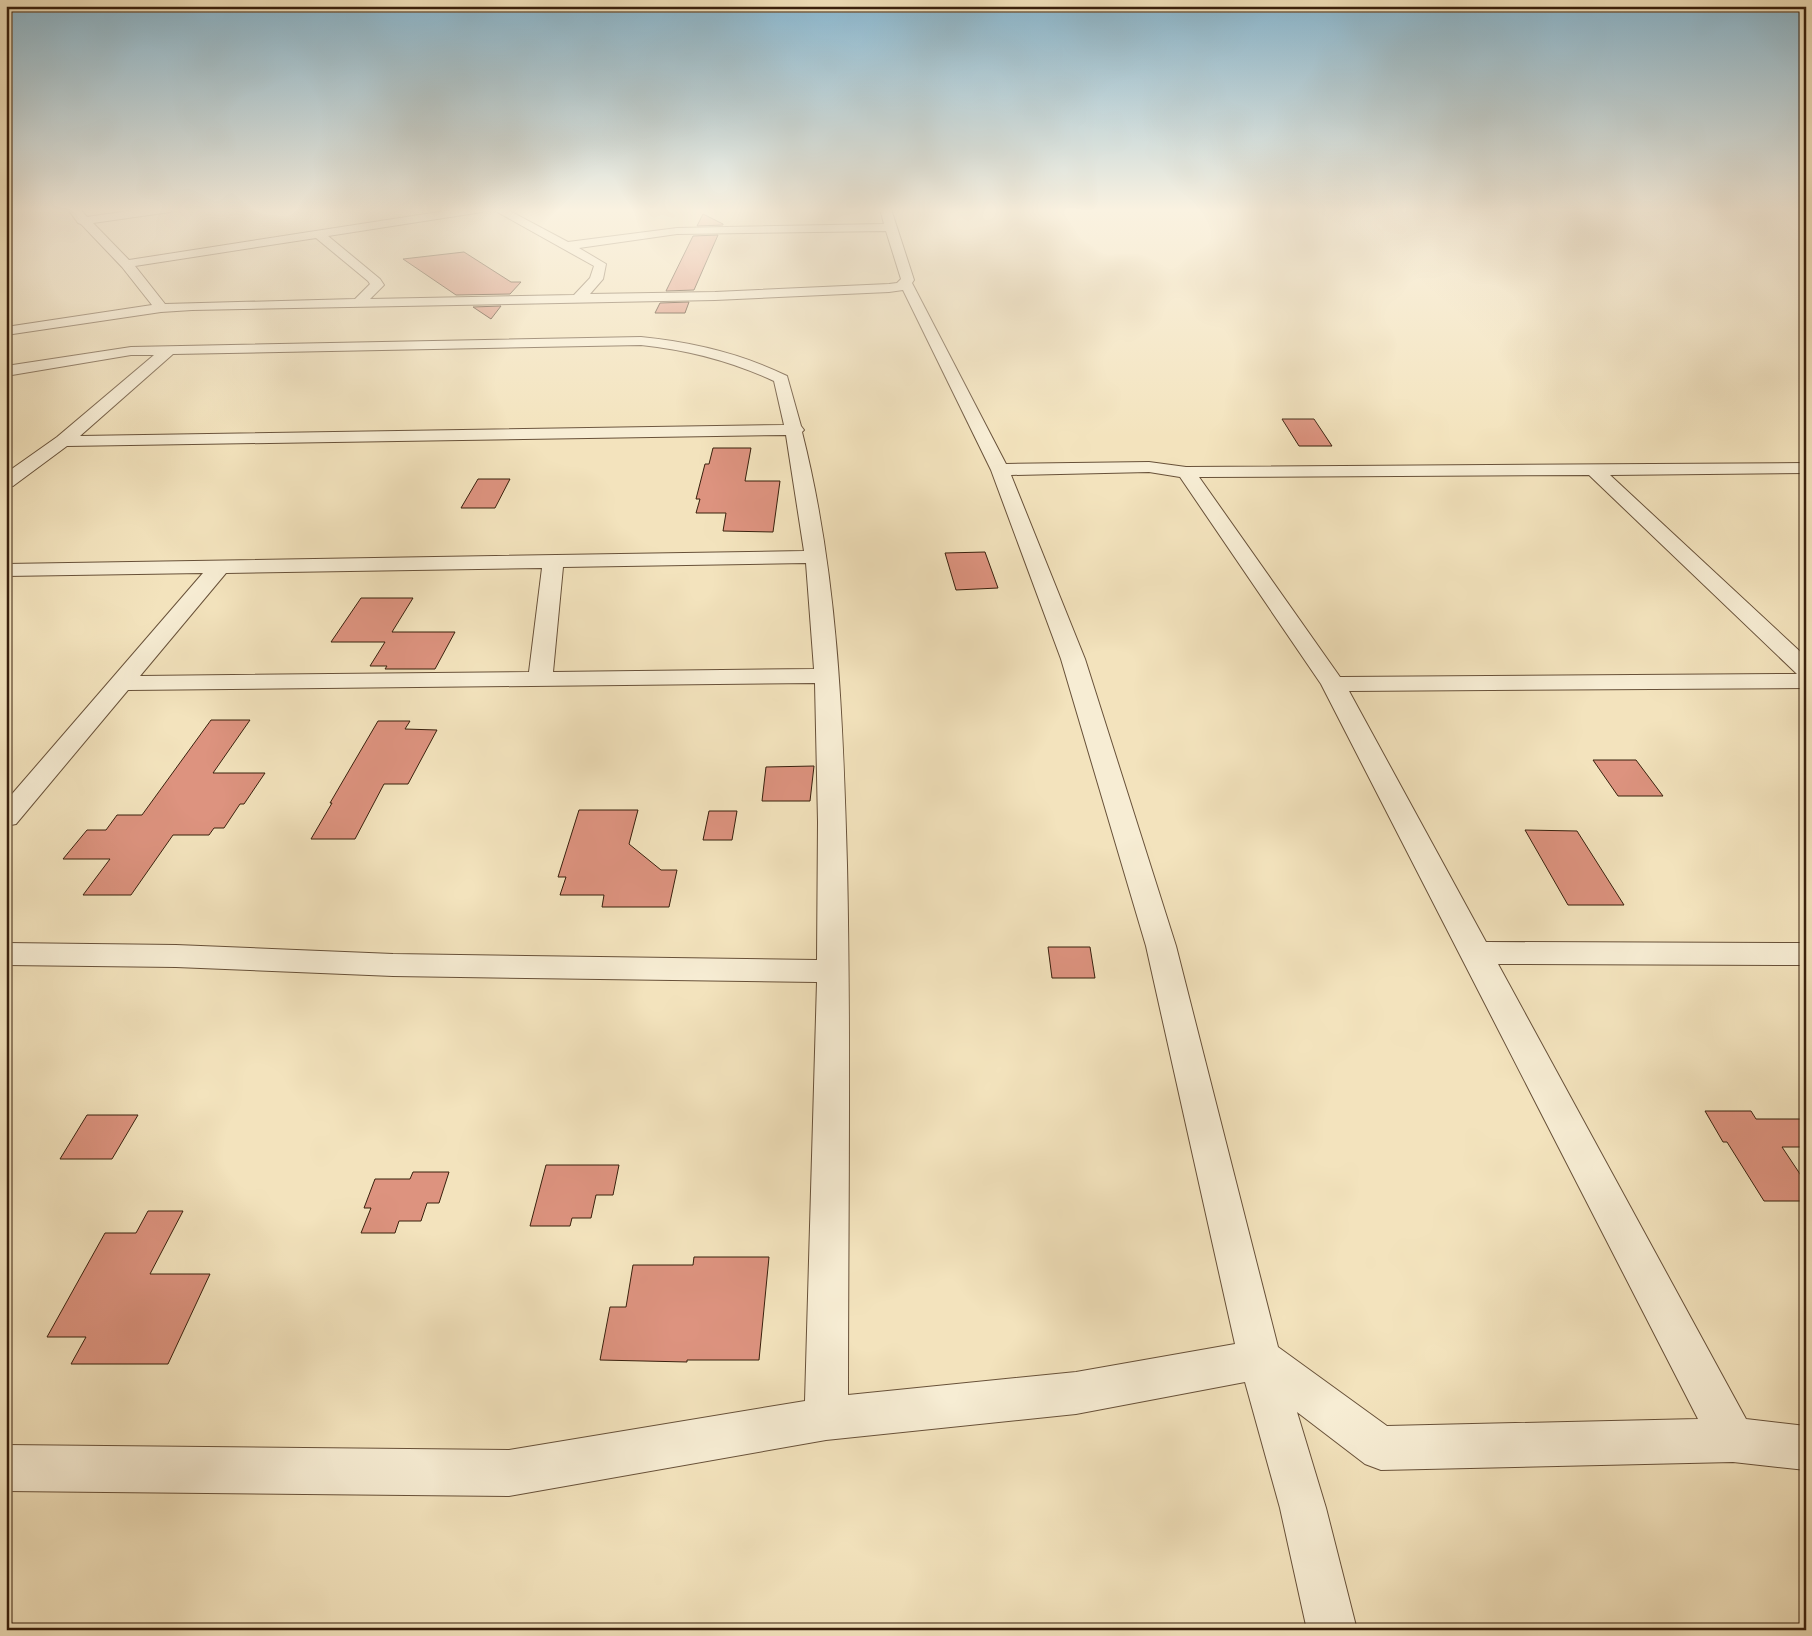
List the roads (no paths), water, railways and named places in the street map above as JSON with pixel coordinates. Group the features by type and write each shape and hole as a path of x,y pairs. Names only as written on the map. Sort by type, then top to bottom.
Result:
{"street":[{"path":"143,285 161,308"},
{"path":"359,302 377,285"},
{"path":"578,298 591,285"},
{"path":"6,331 161,308 359,302 790,294 889,288 898,285"},
{"path":"907,285 1000,470 1073,659 1162,946 1260,1359 1303,1508 1332,1630"},
{"path":"6,370 131,351 641,342 677,344 730,358 781,379 795,430 816,557 828,676 832,819 833,971 826,1419"},
{"path":"6,482 63,441 169,350"},
{"path":"63,441 795,430"},
{"path":"1000,470 1149,467 1186,472 1806,468"},
{"path":"1593,469 1806,670"},
{"path":"1186,472 1333,684 1732,1440"},
{"path":"6,570 816,557"},
{"path":"540,679 553,562"},
{"path":"6,818 220,568"},
{"path":"121,683 828,676"},
{"path":"1333,684 1806,682"},
{"path":"1475,953 1806,954"},
{"path":"6,954 176,956 393,965 833,971"},
{"path":"6,1468 509,1473 826,1419 1076,1393 1260,1359 1381,1448 1732,1440 1806,1448"}]}
